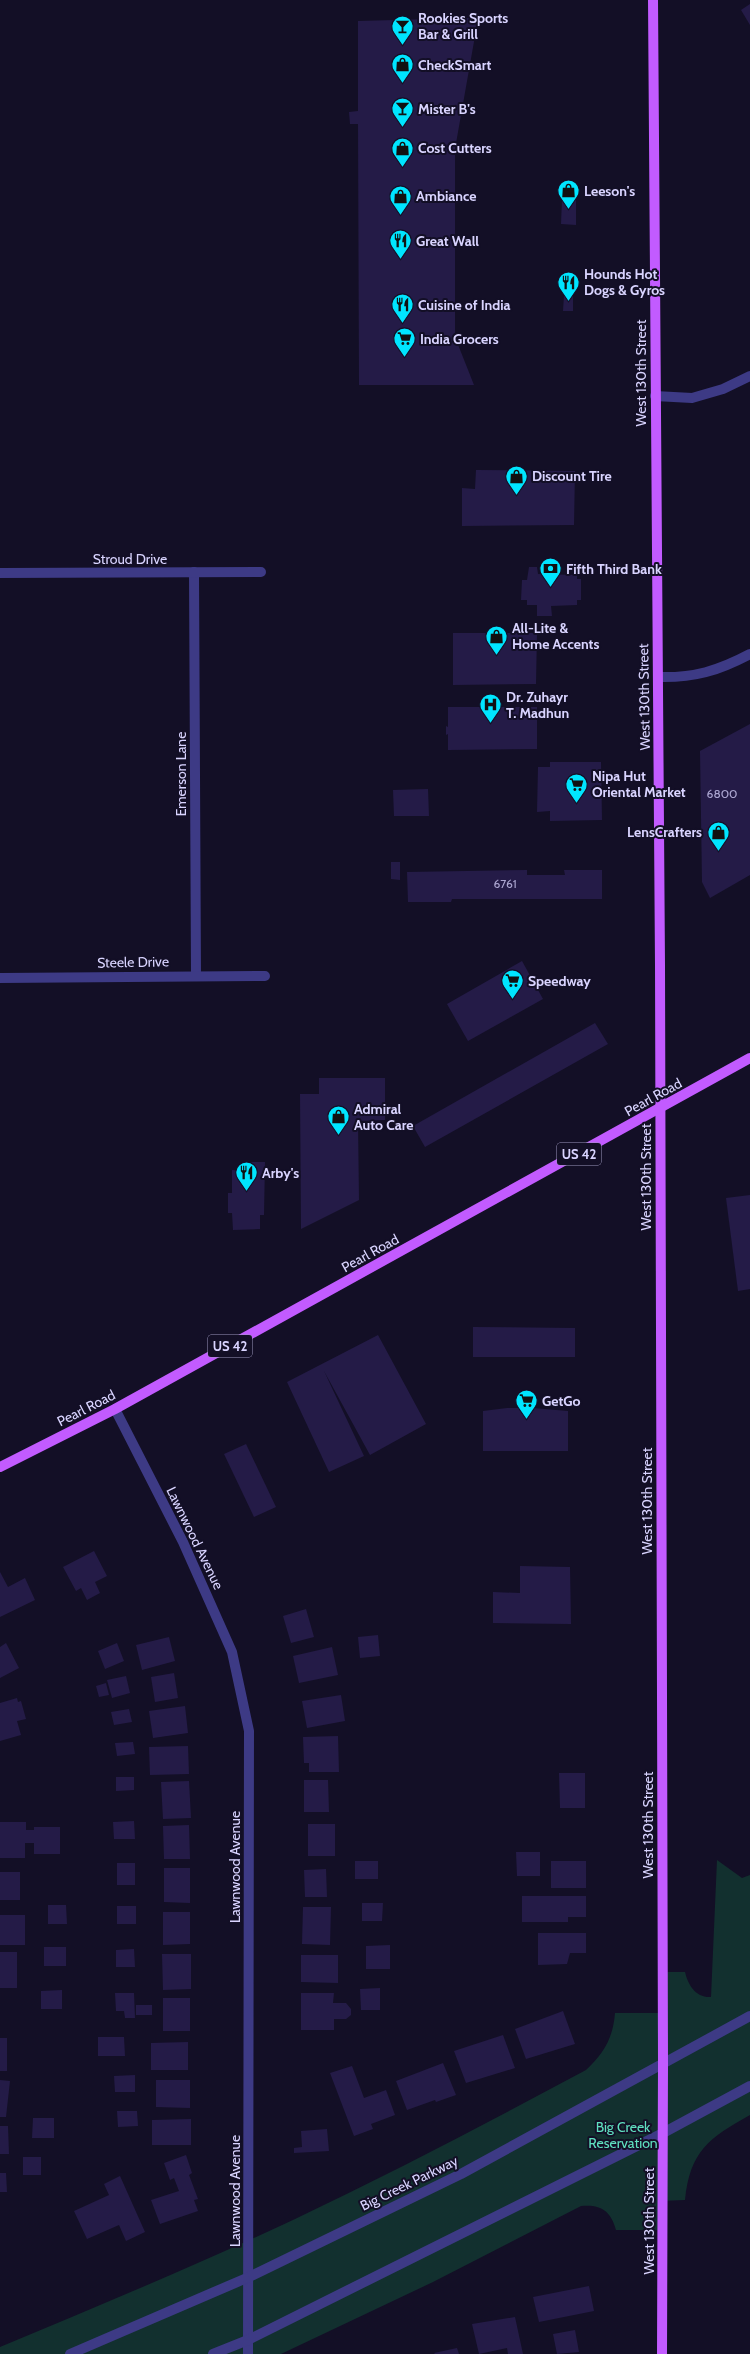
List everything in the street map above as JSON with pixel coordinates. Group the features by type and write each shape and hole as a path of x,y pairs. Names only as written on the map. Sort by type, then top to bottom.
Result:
{"main road":[{"name":"West 130th Street","path":"653,0 658,677 663,2063 662,2354"},
{"name":"Pearl Road","path":"0,1467 115,1409 659,1110 750,1058"}],"street":[{"path":"655,396 692,398 723,389 750,376"},
{"name":"Emerson Lane","path":"194,572 196,976"},
{"name":"Stroud Drive","path":"0,573 261,572"},
{"path":"658,677 685,678 703,674 750,654"},
{"name":"Steele Drive","path":"0,978 265,976"},
{"name":"Lawnwood Avenue","path":"115,1409 183,1542 232,1652 249,1731 248,2354"},
{"name":"Big Creek Parkway","path":"70,2354 249,2277 461,2174 750,2016"},
{"path":"213,2354 248,2340 663,2133 750,2086"}],"green space":[{"name":"Big Creek Reservation","path":"717,1860 742,1878 750,1875 750,2115 723,2131 704,2148 692,2169 685,2200 659,2201 659,2230 616,2230 611,2218 604,2210 594,2206 581,2206 433,2282 281,2354 0,2354 0,2347 184,2269 293,2220 440,2147 586,2070 603,2051 610,2038 615,2013 658,2013 658,1972 685,1972 688,1982 697,1993 706,1997 711,1997"}],"building":[{"path":"750,4 750,25 741,10"},
{"path":"478,19 455,149 455,337 474,385 359,385 358,124 350,124 349,112 358,111 358,21"},
{"path":"562,199 576,200 576,225 561,224"},
{"path":"564,295 573,295 573,311 563,311"},
{"path":"476,470 575,471 574,525 462,526 462,488 475,489"},
{"path":"529,567 537,567 538,574 577,575 577,579 581,579 581,600 577,600 577,605 551,606 552,616 537,616 537,605 527,605 527,600 521,600 522,580 527,580"},
{"path":"453,633 537,633 536,684 453,685"},
{"path":"448,707 537,707 537,749 448,750 448,734 446,735 446,726 448,727"},
{"path":"750,724 750,875 710,898 702,882 700,751"},
{"path":"550,762 601,762 602,820 550,821 550,811 537,812 538,767 550,767"},
{"path":"428,789 429,816 394,816 393,790"},
{"path":"391,862 400,862 400,880 391,879"},
{"path":"527,870 527,875 565,875 564,870 602,870 602,899 452,899 451,902 408,902 407,872"},
{"path":"522,961 543,999 468,1041 447,1004"},
{"path":"595,1023 608,1044 425,1147 413,1126"},
{"path":"319,1078 385,1078 385,1120 358,1121 359,1200 301,1229 300,1094 319,1094"},
{"path":"247,1162 265,1162 264,1215 260,1215 260,1229 233,1230 232,1213 228,1213 228,1193 232,1193 232,1170 246,1171"},
{"path":"750,1195 750,1289 738,1291 726,1198"},
{"path":"473,1327 575,1328 575,1357 473,1357"},
{"path":"378,1335 426,1424 370,1455 324,1371 364,1456 329,1472 287,1382"},
{"path":"507,1408 533,1408 568,1411 568,1451 483,1451 483,1411"},
{"path":"246,1444 276,1507 254,1517 224,1454"},
{"path":"94,1551 107,1576 95,1582 100,1593 87,1600 81,1588 76,1591 63,1567"},
{"path":"520,1566 570,1567 571,1624 493,1623 493,1592 520,1593"},
{"path":"0,1572 8,1587 25,1578 35,1600 0,1617"},
{"path":"306,1609 314,1637 291,1643 283,1616"},
{"path":"378,1635 380,1656 360,1658 358,1637"},
{"path":"169,1637 175,1661 142,1670 136,1645"},
{"path":"6,1643 19,1668 0,1678 0,1647"},
{"path":"117,1643 124,1661 105,1669 98,1651"},
{"path":"332,1647 338,1675 299,1683 293,1656"},
{"path":"174,1673 178,1698 155,1702 151,1677"},
{"path":"126,1676 130,1693 112,1698 107,1680"},
{"path":"106,1683 109,1695 99,1697 96,1686"},
{"path":"341,1695 345,1721 307,1728 302,1701"},
{"path":"17,1698 18,1702 21,1701 26,1719 17,1721 21,1735 0,1741 0,1703"},
{"path":"185,1706 188,1733 153,1738 149,1711"},
{"path":"129,1709 132,1722 114,1725 111,1712"},
{"path":"338,1736 339,1772 309,1772 309,1763 304,1763 303,1737"},
{"path":"133,1742 135,1754 117,1756 115,1743"},
{"path":"188,1746 189,1774 150,1775 149,1747"},
{"path":"559,1773 585,1773 585,1808 560,1808"},
{"path":"116,1777 134,1777 134,1790 116,1791"},
{"path":"304,1780 328,1780 329,1812 304,1812"},
{"path":"189,1781 191,1818 163,1819 161,1782"},
{"path":"134,1821 135,1839 114,1839 113,1822"},
{"path":"0,1822 26,1822 26,1830 34,1830 34,1827 60,1827 60,1854 34,1854 34,1843 25,1843 25,1858 0,1858"},
{"path":"308,1824 335,1824 335,1856 308,1856"},
{"path":"189,1825 190,1859 164,1859 163,1826"},
{"path":"516,1852 540,1852 540,1876 517,1876"},
{"path":"355,1861 378,1861 378,1879 355,1879"},
{"path":"551,1861 586,1861 586,1888 551,1888"},
{"path":"117,1863 135,1863 135,1885 117,1885"},
{"path":"164,1868 190,1868 190,1903 164,1902"},
{"path":"326,1869 327,1897 305,1897 304,1870"},
{"path":"0,1872 20,1872 20,1900 0,1900"},
{"path":"522,1896 586,1896 586,1917 568,1917 568,1922 522,1922"},
{"path":"362,1903 383,1903 382,1921 362,1921"},
{"path":"48,1905 66,1905 67,1924 48,1924"},
{"path":"117,1906 136,1906 136,1924 117,1924"},
{"path":"303,1907 331,1907 330,1945 302,1944"},
{"path":"163,1912 190,1912 190,1944 163,1945"},
{"path":"0,1915 25,1915 25,1945 0,1945"},
{"path":"538,1933 586,1933 586,1953 570,1953 567,1964 538,1965"},
{"path":"390,1945 390,1969 366,1969 366,1946"},
{"path":"44,1947 66,1947 66,1966 44,1966"},
{"path":"134,1949 135,1967 116,1967 116,1950"},
{"path":"0,1952 17,1952 17,1988 0,1988"},
{"path":"162,1954 191,1954 191,1989 163,1990"},
{"path":"301,1955 338,1955 338,1983 301,1982"},
{"path":"380,1988 380,2010 361,2010 360,1989"},
{"path":"62,1990 62,2009 41,2009 41,1991"},
{"path":"115,1993 134,1993 135,2018 125,2018 124,2011 116,2011"},
{"path":"301,1993 334,1993 333,2003 346,2003 351,2009 351,2015 346,2019 334,2019 334,2030 301,2030"},
{"path":"163,1998 190,1998 190,2031 163,2031"},
{"path":"136,2005 152,2005 152,2015 136,2015"},
{"path":"563,2011 575,2044 526,2059 515,2029"},
{"path":"503,2035 515,2068 466,2083 454,2051"},
{"path":"98,2037 124,2037 125,2056 98,2056"},
{"path":"0,2038 7,2038 7,2071 0,2071"},
{"path":"188,2042 188,2070 151,2070 151,2043"},
{"path":"443,2063 456,2095 436,2102 435,2100 407,2110 396,2081"},
{"path":"352,2066 364,2098 386,2090 395,2115 371,2124 373,2129 354,2136 330,2073"},
{"path":"135,2075 135,2092 115,2092 114,2076"},
{"path":"0,2080 10,2081 6,2117 0,2117"},
{"path":"156,2080 190,2080 190,2108 156,2107"},
{"path":"117,2111 137,2111 138,2126 118,2127"},
{"path":"33,2118 54,2118 54,2138 32,2138"},
{"path":"191,2119 191,2145 152,2145 152,2120"},
{"path":"0,2126 8,2126 9,2154 0,2154"},
{"path":"327,2129 329,2151 294,2153 294,2148 302,2147 301,2131"},
{"path":"186,2155 192,2173 189,2175 198,2199 194,2200 198,2211 160,2224 151,2200 179,2191 174,2178 170,2180 164,2163"},
{"path":"23,2157 41,2157 41,2175 23,2175"},
{"path":"0,2173 6,2173 7,2192 0,2192"},
{"path":"120,2176 145,2232 126,2241 119,2225 87,2239 74,2211 109,2195 104,2184"},
{"path":"589,2286 594,2311 539,2322 533,2297"},
{"path":"515,2317 523,2354 508,2354 507,2348 479,2354 472,2324"},
{"path":"575,2330 579,2352 557,2354 553,2334"},
{"path":"457,2348 459,2354 434,2353"}],"place":[{"name":"Rookies Sports Bar & Grill","path":"403,46"},
{"name":"CheckSmart","path":"402,84"},
{"name":"Mister B's","path":"402,128"},
{"name":"Cost Cutters","path":"402,168"},
{"name":"Leeson's","path":"569,210"},
{"name":"Ambiance","path":"400,216"},
{"name":"Great Wall","path":"401,260"},
{"name":"Hounds Hot Dogs & Gyros","path":"568,302"},
{"name":"Cuisine of India","path":"402,324"},
{"name":"India Grocers","path":"404,358"},
{"name":"Discount Tire","path":"517,496"},
{"name":"Fifth Third Bank","path":"551,588"},
{"name":"All-Lite & Home Accents","path":"497,656"},
{"name":"Dr. Zuhayr T. Madhun","path":"491,724"},
{"name":"Nipa Hut Oriental Market","path":"576,804"},
{"name":"LensCrafters","path":"718,852"},
{"name":"Speedway","path":"512,1000"},
{"name":"Admiral Auto Care","path":"338,1136"},
{"name":"Arby's","path":"246,1192"},
{"name":"GetGo","path":"526,1420"}]}
